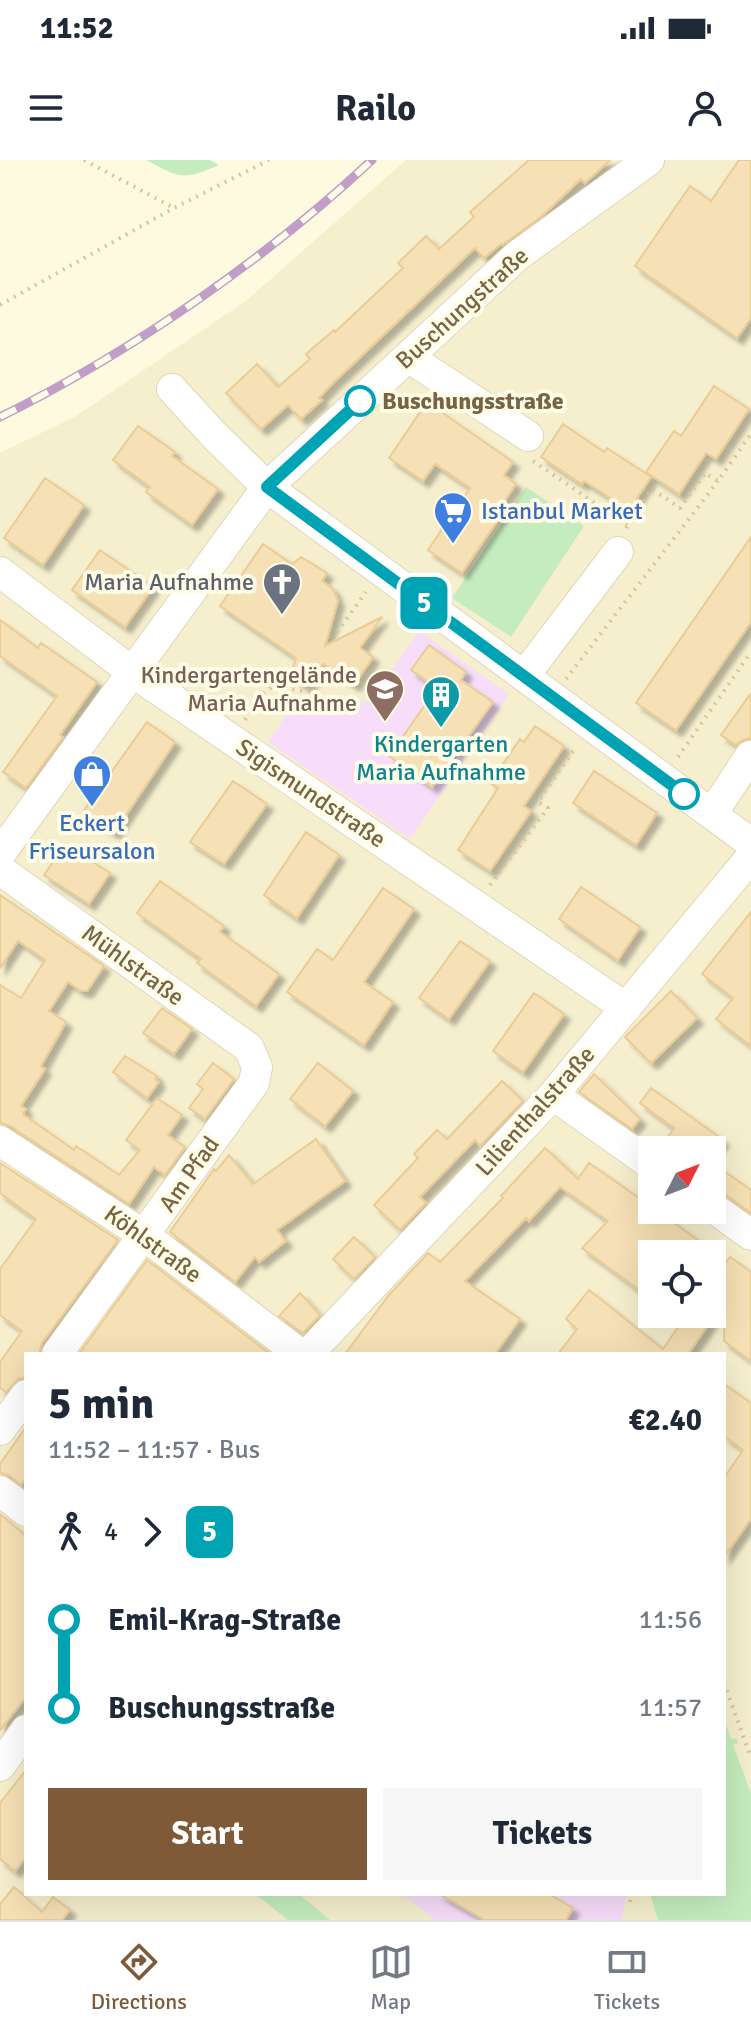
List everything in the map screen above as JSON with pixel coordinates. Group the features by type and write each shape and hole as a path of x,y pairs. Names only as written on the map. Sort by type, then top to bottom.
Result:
{"street":[{"name":"Buschungstraße","path":"0,854 267,487 517,256 649,160"},
{"path":"408,357 528,436"},
{"path":"172,389 267,487 751,843"},
{"path":"524,676 623,539"},
{"name":"Sigismundstraße","path":"0,572 131,671 626,1008"},
{"path":"712,814 750,756"},
{"name":"Lilienthalstraße","path":"310,1352 553,1095 751,857"},
{"name":"Mühlstraße","path":"0,870 249,1048 257,1067"},
{"name":"Am Pfad","path":"58,1352 254,1083 257,1067"},
{"path":"553,1095 638,1155"},
{"name":"Köhlstraße","path":"0,1141 145,1236 297,1352"},
{"path":"726,1217 751,1235"},
{"path":"0,1430 24,1398"},
{"path":"0,1491 24,1509"},
{"path":"0,1766 24,1733"}],"path":[{"path":"84,160 174,208"},
{"path":"0,305 174,208 269,160"},
{"path":"552,697 751,434"},
{"path":"528,436 533,461 623,539 652,489 680,508 705,473 718,481"},
{"path":"337,632 381,571"},
{"path":"663,778 751,652"},
{"path":"232,740 263,694 273,686 308,692 318,686 327,667"},
{"path":"474,905 548,808 538,802 591,725"},
{"path":"726,1689 751,1758"},
{"path":"630,1902 631,1896"}],"shaded area":[{"path":"406,160 751,160 751,1920 0,1920 0,453 76,416 247,300"},
{"name":"Kindergartengelände Maria Aufnahme","path":"419,631 509,694 410,839 268,742 294,703 369,701"},
{"path":"405,1896 627,1896 622,1920 435,1920"}],"green space":[{"path":"146,160 210,160 219,165 197,174 182,175"},
{"path":"526,487 584,526 511,637 452,598"},
{"path":"726,1724 731,1739 736,1738 738,1743 733,1745 751,1793 751,1920 658,1920 651,1896 726,1896"},
{"path":"258,1896 301,1896 330,1920 288,1920"}],"building":[{"path":"529,160 610,160 585,183 581,179 541,217 484,258 475,248 332,384 319,398 322,400 301,419 288,405 261,429 226,393 257,364 278,387 310,359 306,354 335,332 403,268 398,263 426,236 439,249 474,217 470,212"},
{"path":"739,160 751,160 751,318 737,338 635,266 690,186 711,201"},
{"path":"714,386 749,409 716,459 706,453 679,494 646,472 674,431 681,436"},
{"path":"427,402 513,462 504,475 516,484 500,508 504,511 462,573 428,550 470,488 435,464 423,481 389,458"},
{"path":"563,424 604,452 607,448 651,477 629,510 541,457"},
{"path":"138,426 175,452 172,456 218,489 192,525 146,492 150,487 113,460"},
{"path":"45,478 84,505 43,565 4,538"},
{"path":"751,537 751,622 676,730 636,703"},
{"name":"Maria Aufnahme","path":"263,544 292,564 301,557 327,573 322,581 333,589 338,601 325,646 382,617 360,648 373,657 354,685 323,664 310,683 304,685 298,682 291,673 296,658 220,606"},
{"path":"100,550 153,587 125,627 72,590"},
{"path":"0,620 38,648 41,643 97,682 26,788 3,772 57,696 0,656"},
{"name":"Kindergarten Maria Aufnahme","path":"429,645 466,672 461,680 493,702 432,787 389,756 437,688 411,670"},
{"path":"751,693 751,738 736,745 721,735"},
{"path":"147,722 175,742 114,833 83,812"},
{"path":"535,726 564,746 524,806 531,811 490,871 458,850 498,788 490,783 520,739 524,742"},
{"path":"594,771 657,813 636,845 573,803"},
{"path":"233,781 267,804 224,864 190,842"},
{"path":"306,832 339,855 297,918 264,895"},
{"path":"65,844 110,873 89,904 44,875"},
{"path":"160,881 224,926 220,932 279,974 256,1006 197,963 201,959 137,913"},
{"path":"581,887 640,927 618,960 559,919"},
{"path":"383,888 414,909 364,982 393,1002 364,1045 287,992 317,949 333,960"},
{"path":"0,895 104,966 87,991 81,991 68,982 49,1011 66,1022 41,1066 45,1069 21,1106 26,1109 23,1114 74,1150 76,1146 119,1175 140,1150 126,1140 157,1098 182,1115 168,1135 185,1147 165,1175 154,1167 129,1204 10,1126 0,1123 0,985 21,998 45,960 18,941 0,968"},
{"path":"751,912 751,1046 716,1019 733,998 702,974"},
{"path":"460,941 490,961 449,1019 419,998"},
{"path":"671,991 697,1018 651,1063 625,1037"},
{"path":"534,993 564,1014 523,1072 493,1051"},
{"path":"162,1008 192,1029 174,1054 143,1033"},
{"path":"125,1056 157,1076 155,1079 159,1082 147,1098 113,1072"},
{"path":"213,1063 234,1079 205,1119 189,1108 203,1089 197,1084"},
{"path":"318,1063 353,1091 325,1126 290,1099"},
{"path":"594,1074 640,1119 632,1129 579,1092"},
{"path":"502,1081 523,1101 480,1146 475,1140 420,1197 426,1203 400,1230 374,1205 418,1158 414,1154 437,1130 447,1139"},
{"path":"651,1088 717,1136 669,1136 674,1128 640,1103"},
{"path":"316,1139 345,1181 277,1230 286,1241 259,1262 255,1257 235,1282 170,1232 214,1169 216,1171 229,1155 253,1184"},
{"path":"545,1148 578,1179 589,1163 638,1197 638,1224 676,1224 698,1240 638,1240 638,1289 582,1248 608,1221 560,1187 465,1281 520,1319 496,1352 346,1352 389,1295 428,1253 440,1262 503,1198 501,1196"},
{"path":"0,1163 118,1240 42,1343 40,1352 24,1352 24,1378 18,1379 6,1392 0,1388 0,1362 22,1331 0,1315 0,1269 36,1219 0,1193"},
{"path":"726,1173 751,1190 751,1213 726,1195"},
{"path":"354,1237 375,1257 354,1279 333,1259"},
{"path":"730,1257 751,1272 751,1361 724,1341 726,1263"},
{"path":"147,1260 267,1352 80,1352"},
{"path":"589,1290 663,1349 677,1328 706,1328 689,1352 560,1352 577,1329 566,1319"},
{"path":"300,1293 320,1315 303,1333 279,1316"},
{"path":"726,1385 751,1403 751,1519 726,1554 726,1475 743,1450 726,1437"},
{"path":"24,1430 24,1481 21,1485 0,1473 0,1464"},
{"path":"0,1514 24,1534 24,1700 0,1730"},
{"path":"24,1773 24,1860 15,1871 0,1859 0,1803"},
{"path":"14,1887 42,1912 53,1897 70,1910 62,1920 0,1920 0,1904"},
{"path":"443,1896 552,1896 573,1908 566,1920 485,1920"}],"railway":[{"path":"0,417 98,364 195,302 287,233 372,160"}],"bus line":[{"name":"5","path":"360,401 267,487 684,794"}],"place":[{"name":"Buschungsstraße","path":"360,401"},
{"name":"Istanbul Market","path":"453,545"},
{"name":"Maria Aufnahme","path":"282,616"},
{"name":"Kindergartengelände Maria Aufnahme","path":"385,723"},
{"name":"Kindergarten Maria Aufnahme","path":"441,729"},
{"name":"Eckert Friseursalon","path":"92,808"}]}
